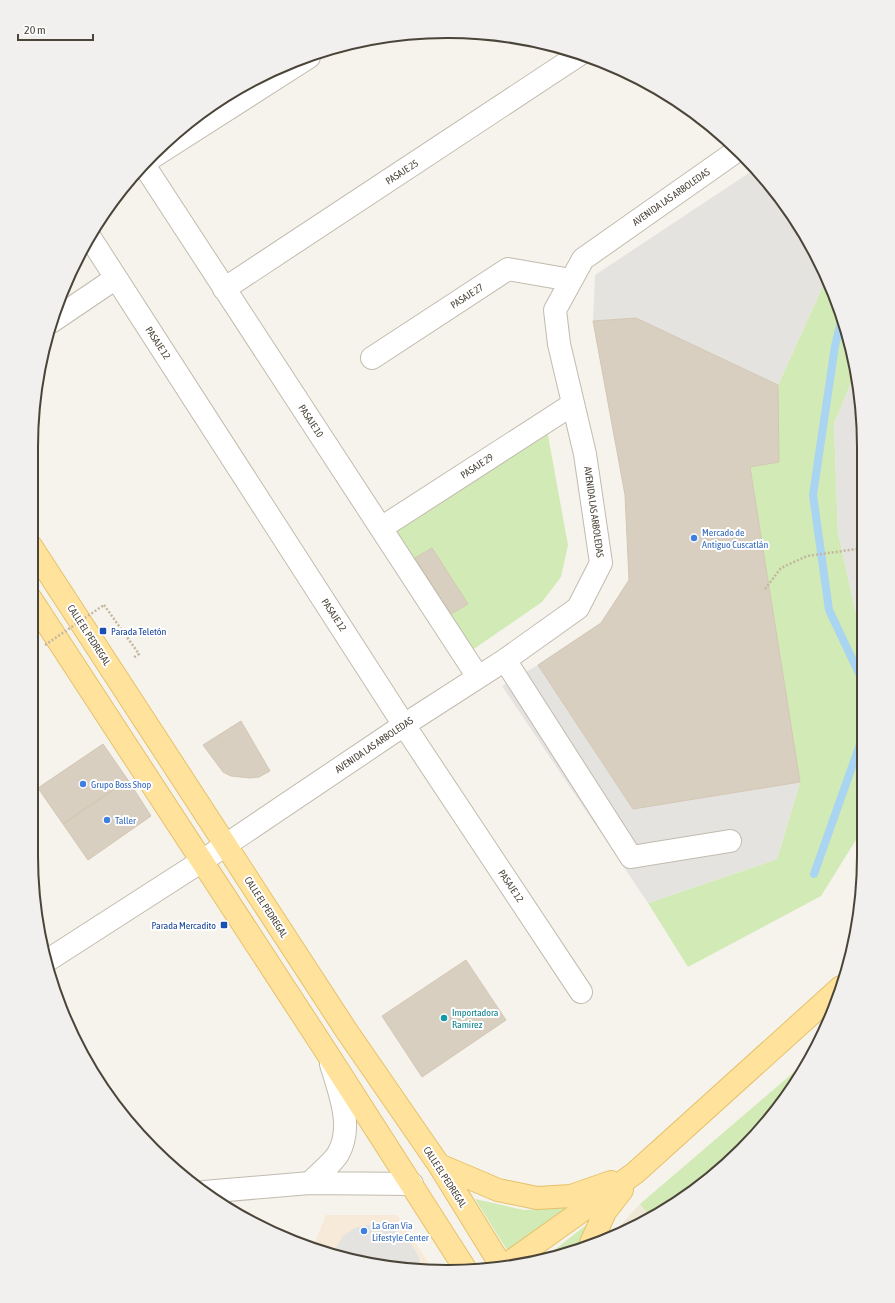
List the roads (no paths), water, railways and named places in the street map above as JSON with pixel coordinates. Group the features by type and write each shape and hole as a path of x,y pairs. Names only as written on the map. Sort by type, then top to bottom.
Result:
{"main road":[{"name":"CALLE EL PEDREGAL","path":"38,557 346,1030 439,1165 499,1261"},
{"path":"38,610 412,1184 463,1264"},
{"path":"514,1259 635,1173 832,995"},
{"path":"439,1165 498,1190 537,1198 571,1196 635,1173"},
{"path":"593,1238 605,1212 635,1173"}],"street":[{"name":"PASAJE 25","path":"224,289 573,58"},
{"path":"173,144 282,73"},
{"name":"AVENIDA LAS ARBOLEDAS","path":"51,958 202,861 404,725 505,660 578,608 601,563 586,454 559,344 555,310 582,259 733,154"},
{"name":"PASAJE 10","path":"147,170 478,677"},
{"name":"PASAJE 12","path":"93,243 404,725 581,992"},
{"name":"PASAJE 27","path":"372,358 508,269 571,280"},
{"path":"60,316 116,278"},
{"name":"PASAJE 29","path":"381,528 573,404"},
{"path":"505,660 631,857 730,842"},
{"path":"310,1183 337,1155 343,1142 342,1104 329,1056"},
{"path":"213,1191 310,1183 412,1184"}],"waterway":[{"path":"839,329 835,346 813,495 829,610 857,669"},
{"path":"814,874 857,753"}],"place":[{"name":"Mercado de Antiguo Cuscatlán","path":"694,538"},
{"name":"Parada Teletón","path":"103,631"},
{"name":"Grupo Boss Shop","path":"83,784"},
{"name":"Taller","path":"107,820"},
{"name":"Parada Mercadito","path":"224,925"},
{"name":"Importadora Ramirez","path":"444,1018"},
{"name":"La Gran Via Lifestyle Center","path":"364,1231"}]}
